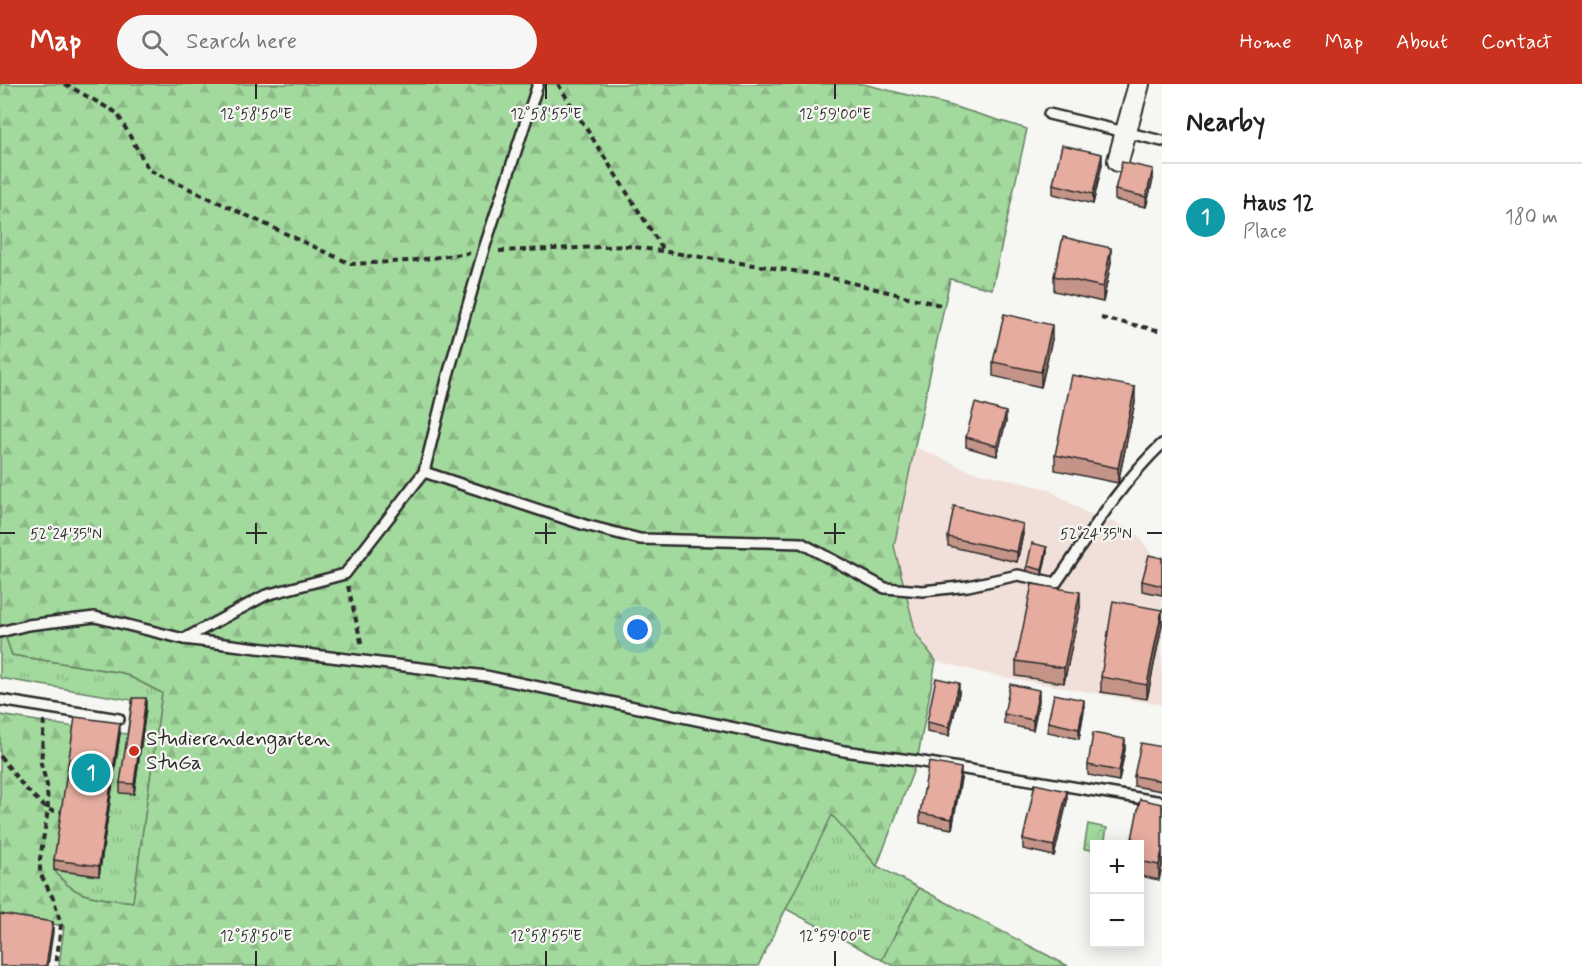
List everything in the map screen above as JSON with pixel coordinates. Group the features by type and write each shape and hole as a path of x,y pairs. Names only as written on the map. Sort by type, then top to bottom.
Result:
{"street":[{"path":"1118,161 1139,84"}],"lane":[{"path":"183,639 266,595 345,574 424,472 448,375 483,252 538,84"},
{"path":"1049,114 1162,141"},
{"path":"424,472 585,525 640,539 801,543 885,588 923,591 968,586 1018,575 1056,583 1100,518 1144,461 1162,444"},
{"path":"0,632 28,625 95,617 183,639 486,676 844,751 1162,802"},
{"path":"0,700 119,719"}],"path":[{"path":"65,84 117,113 149,170 351,264 410,261 483,252 628,246 820,275 944,306"},
{"path":"558,84 664,252"},
{"path":"1101,318 1162,331"},
{"path":"345,574 365,661"},
{"path":"46,707 41,764 47,784 48,810 40,873 54,900 62,926 56,966"},
{"path":"0,756 24,787 48,810 63,812"}],"shaded area":[{"path":"545,285 968,470 1048,489 1083,511 1134,530 1153,556 1162,559 1162,705 992,675 936,661"}],"green space":[{"path":"0,84 863,84 949,105 1027,129 992,289 950,279 894,546 916,634 936,661 917,761 877,866 832,815 758,966 59,966 64,926 0,916 0,715 75,727 54,870 62,880 79,892 98,898 133,902 162,693 123,673 12,655 4,632 0,632"},
{"path":"0,632 4,632 12,655 123,673 162,693 133,902 98,898 79,892 62,880 54,870 99,876 120,733 127,734 132,700 0,678"},
{"path":"832,814 877,866 919,888 882,960 786,909"},
{"path":"1088,824 1107,828 1105,840 1090,840 1090,850 1084,849"},
{"path":"919,888 1068,966 894,966 882,960"}],"building":[{"path":"1062,145 1102,154 1093,194 1053,184"},
{"path":"1122,162 1153,169 1146,197 1115,190"},
{"path":"1063,237 1111,248 1103,287 1054,276"},
{"path":"1004,314 1052,325 1041,372 993,362"},
{"path":"1072,375 1135,387 1118,468 1055,455"},
{"path":"975,403 1006,412 997,446 966,437"},
{"path":"954,506 1023,524 1017,552 948,537"},
{"path":"1032,543 1047,547 1042,570 1027,566"},
{"path":"1149,555 1162,558 1162,586 1142,581"},
{"path":"1032,584 1080,592 1064,668 1016,661"},
{"path":"1113,601 1162,610 1147,685 1101,677"},
{"path":"936,678 959,683 949,727 927,722"},
{"path":"1010,684 1039,690 1033,720 1004,714"},
{"path":"1054,694 1084,700 1079,729 1048,722"},
{"name":"Studierendengarten StuGa","path":"133,698 146,698 134,784 120,783"},
{"path":"75,717 120,723 99,866 54,860"},
{"path":"1093,733 1125,739 1119,771 1088,765"},
{"path":"1141,743 1162,747 1162,781 1134,776"},
{"path":"929,762 961,768 952,819 920,813"},
{"path":"1035,784 1067,791 1054,846 1023,839"},
{"path":"1140,799 1162,804 1162,851 1159,865 1144,862 1144,840 1132,840"},
{"path":"0,914 53,922 46,966 0,966"}],"place":[{"name":"Studierendengarten StuGa","path":"134,751"},
{"name":"Haus 12","path":"91,773"}]}
